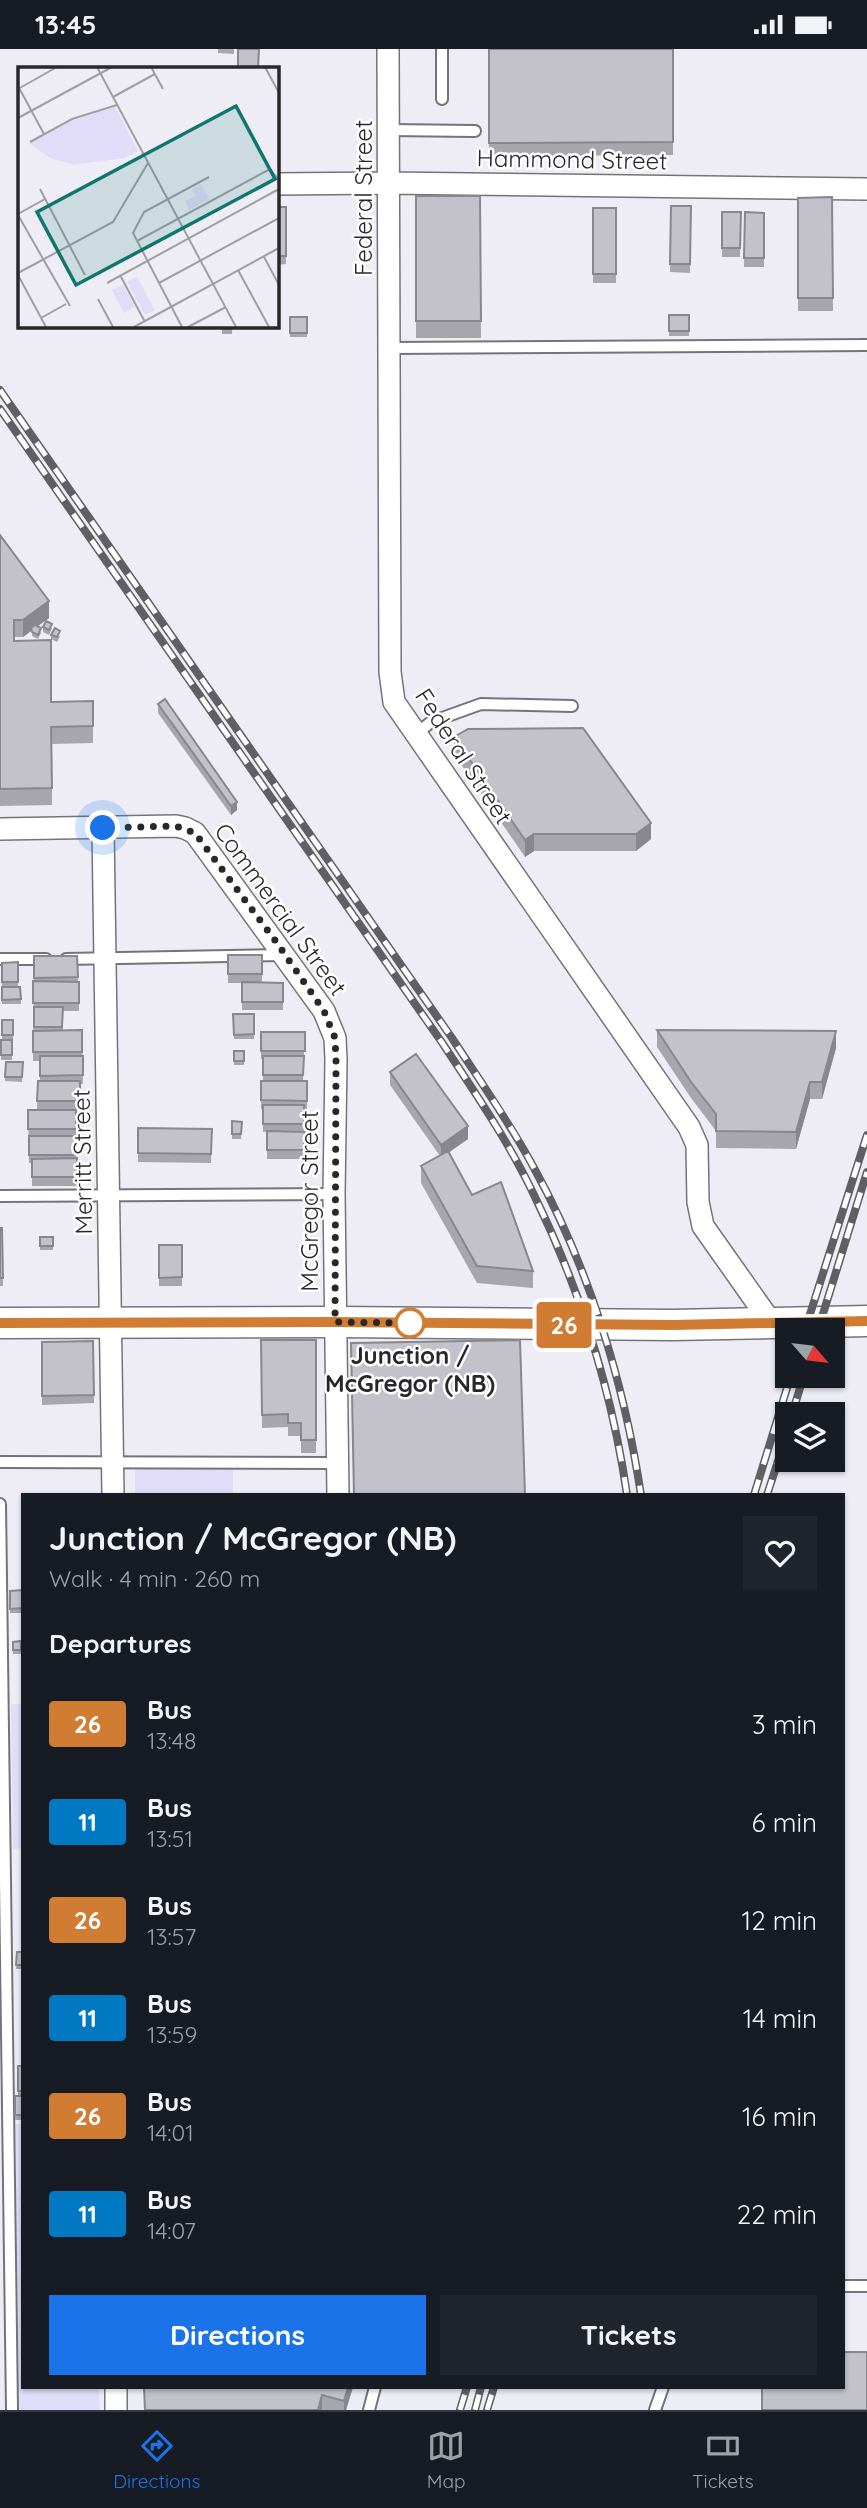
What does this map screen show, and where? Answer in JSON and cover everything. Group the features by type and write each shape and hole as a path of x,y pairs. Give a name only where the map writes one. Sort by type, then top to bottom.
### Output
{"street":[{"name":"Federal Street","path":"388,49 390,672 394,702 690,1127 698,1145 699,1217 771,1321"},
{"name":"Hammond Street","path":"278,184 867,189"},
{"name":"Commercial Street","path":"103,828 176,826 185,828 201,839 324,1011 335,1038 336,1075"},
{"path":"0,829 103,828"},
{"name":"Merritt Street","path":"103,828 113,1493"},
{"name":"McGregor Street","path":"336,1075 334,1194 338,1493"},
{"path":"0,1323 335,1322 595,1325 867,1321"},
{"path":"116,2389 116,2410"}],"lane":[{"path":"442,49 443,99"},
{"path":"388,130 475,131"},
{"path":"390,348 867,345"},
{"path":"415,735 431,722 481,704 572,706"},
{"path":"0,959 285,955"},
{"path":"0,1196 334,1194"},
{"path":"0,1462 338,1463"},
{"path":"0,1504 12,2410"},
{"path":"845,2286 867,2286"},
{"path":"369,2410 374,2389"},
{"path":"655,2410 662,2389"}],"shaded area":[{"path":"233,1466 233,1493 135,1493 135,1467"},
{"path":"11,1704 21,1704 21,1848 13,1849"},
{"path":"15,2124 21,2124 21,2389 99,2389 100,2410 19,2410"}],"building":[{"path":"238,49 259,49 258,67 238,67"},
{"path":"489,49 673,49 673,142 489,143"},
{"path":"416,196 480,196 481,321 416,321"},
{"path":"832,197 833,298 798,298 798,198"},
{"path":"671,206 691,206 690,264 670,264"},
{"path":"278,207 286,207 286,256 278,256"},
{"path":"593,208 616,208 616,274 593,274"},
{"path":"722,212 741,212 740,248 722,248"},
{"path":"745,212 764,213 764,258 744,258"},
{"path":"669,315 689,315 689,331 669,331"},
{"path":"290,317 307,317 307,333 290,333"},
{"path":"0,535 49,601 23,620 14,620 14,641 51,640 51,702 93,701 93,726 51,727 52,788 0,789"},
{"path":"46,621 52,624 49,630 43,627"},
{"path":"35,625 41,628 38,635 32,632 31,628"},
{"path":"55,628 60,631 57,637 51,635"},
{"path":"165,699 237,802 231,806 158,704"},
{"path":"583,728 651,823 636,834 534,834 525,840 454,737 468,729"},
{"path":"228,955 262,955 262,974 228,974"},
{"path":"34,956 77,956 78,977 34,978"},
{"path":"18,962 18,982 2,982 2,963"},
{"path":"33,981 79,982 79,1003 33,1003"},
{"path":"242,982 283,983 283,1002 242,1002"},
{"path":"2,987 20,987 21,999 2,1000"},
{"path":"34,1007 63,1007 62,1027 34,1027"},
{"path":"233,1014 254,1014 254,1034 234,1035"},
{"path":"2,1020 13,1020 13,1035 2,1035"},
{"path":"82,1030 82,1052 33,1052 33,1031"},
{"path":"657,1030 836,1031 822,1082 810,1082 796,1132 716,1131 716,1114"},
{"path":"261,1032 305,1032 305,1051 261,1051"},
{"path":"1,1040 12,1040 12,1055 1,1055"},
{"path":"234,1051 244,1051 244,1061 234,1061"},
{"path":"416,1054 468,1126 441,1145 390,1072"},
{"path":"40,1056 83,1056 83,1075 40,1076"},
{"path":"263,1056 304,1056 303,1075 263,1075"},
{"path":"6,1062 23,1062 22,1077 5,1077"},
{"path":"38,1081 80,1081 80,1101 37,1101"},
{"path":"261,1081 307,1081 307,1101 261,1100"},
{"path":"263,1105 304,1105 304,1124 263,1124"},
{"path":"28,1110 76,1110 76,1129 28,1129"},
{"path":"232,1121 242,1122 241,1134 232,1134"},
{"path":"138,1128 212,1129 211,1154 138,1153"},
{"path":"267,1131 305,1132 304,1150 267,1150"},
{"path":"29,1136 76,1136 76,1155 29,1155"},
{"path":"448,1151 472,1195 501,1182 533,1271 477,1266 421,1166"},
{"path":"77,1158 77,1177 32,1177 32,1159"},
{"path":"2,1228 3,1278 0,1278"},
{"path":"40,1237 53,1237 53,1246 40,1246"},
{"path":"159,1245 182,1245 182,1277 159,1278"},
{"path":"261,1340 316,1340 316,1440 301,1440 301,1423 288,1423 288,1414 262,1415"},
{"path":"520,1340 525,1493 354,1493 351,1343"},
{"path":"93,1341 94,1395 42,1396 42,1342"},
{"path":"21,1590 21,1608 10,1609 10,1591"},
{"path":"21,1641 21,1650 13,1650 13,1642"},
{"path":"17,1952 21,1952 21,1965 16,1965"},
{"path":"18,2066 21,2066 21,2091 18,2091"},
{"path":"15,2096 21,2096 21,2115 15,2115"},
{"path":"845,2352 867,2352 867,2410 762,2410 762,2389 845,2389"},
{"path":"144,2389 347,2389 344,2401 322,2395 318,2410 145,2410"}],"railway":[{"path":"0,390 452,1038 525,1151 572,1245 602,1327 625,1410 641,1493"},
{"path":"0,409 443,1044 514,1156 551,1231 580,1304 613,1417 627,1493"},
{"path":"809,1318 867,1135"},
{"path":"822,1318 867,1172"},
{"path":"755,1493 787,1388"},
{"path":"796,1402 800,1388"},
{"path":"768,1493 775,1470"},
{"path":"460,2410 466,2389"},
{"path":"475,2410 480,2389"},
{"path":"487,2410 493,2389"}],"bus line":[{"name":"26","path":"0,1323 673,1325 867,1321"}],"place":[{"name":"Junction / McGregor (NB)","path":"410,1323"}],"route":[{"path":"103,828 176,826 195,833 324,1011 335,1038 336,1060 335,1322 410,1323"}]}
